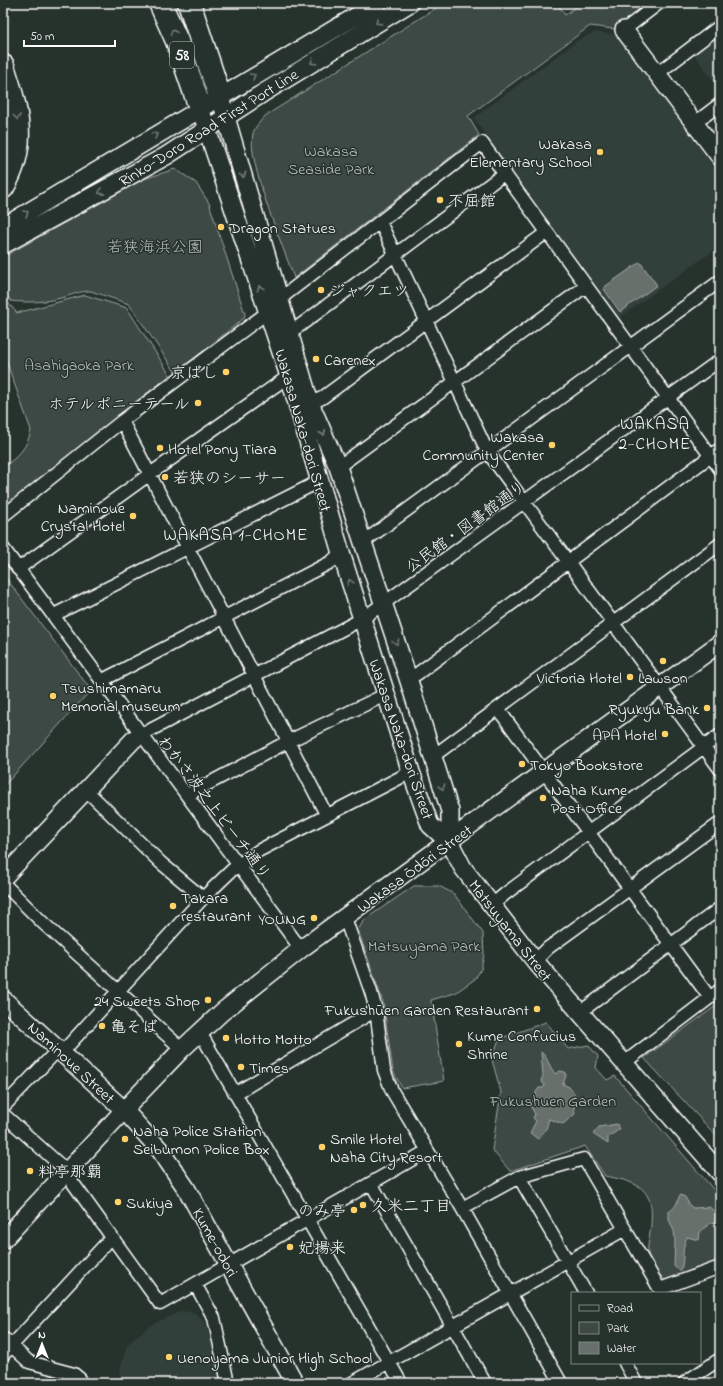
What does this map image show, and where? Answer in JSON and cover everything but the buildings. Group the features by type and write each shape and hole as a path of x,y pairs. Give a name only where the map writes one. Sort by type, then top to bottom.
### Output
{"highway":[{"name":"58","path":"160,3 177,41 204,120"},
{"name":"58","path":"189,3 220,97"},
{"path":"3,66 16,111 18,128 16,158 3,186"}],"street":[{"path":"350,19 366,3"},
{"name":"Rinko-Doro Road First Port Line","path":"3,245 122,181 204,120 220,97 378,3"},
{"name":"Rinko-Doro Road First Port Line","path":"226,118 410,3"},
{"path":"659,3 624,30 720,157"},
{"path":"658,73 720,26"},
{"name":"Wakasa Naka-dori Street","path":"220,97 281,298 320,481 341,553 411,772 430,825 450,843"},
{"path":"695,123 720,104"},
{"path":"204,120 226,118"},
{"name":"Rinko-Doro Road First Port Line","path":"3,227 49,200 204,120"},
{"name":"Wakasa Naka-dori Street","path":"204,120 289,376 338,467 408,678 450,811 450,843"},
{"path":"281,298 482,143 668,398 715,452 720,469"},
{"path":"289,331 298,327 505,173"},
{"path":"380,222 487,451 720,769"},
{"path":"305,406 322,398 547,232"},
{"path":"362,543 720,280"},
{"path":"338,467 586,286"},
{"path":"3,516 122,421 268,312"},
{"name":"公民館・図書館通り","path":"141,735 362,619 720,360"},
{"path":"18,569 289,376"},
{"path":"122,421 287,742 326,814"},
{"path":"408,678 417,674 715,452"},
{"path":"54,616 187,547 320,481"},
{"path":"432,757 614,624 720,544"},
{"name":"わかさ波之上ビーチ通り","path":"3,548 103,680 141,735 301,949"},
{"path":"103,680 331,562 341,553"},
{"name":"Wakasa Ōdōri Street","path":"3,1240 182,1049 246,992 301,949 450,843 544,772 720,644"},
{"path":"187,796 287,742 387,694"},
{"path":"498,709 671,944 715,994 624,1062"},
{"path":"3,878 134,739 141,735"},
{"path":"491,906 589,831 720,735"},
{"path":"3,1107 52,1056 67,1047 203,898 238,865 258,851 326,814 411,772"},
{"path":"86,790 161,863 203,898"},
{"path":"535,960 548,948 720,823"},
{"name":"Matsuyama Street","path":"450,843 463,868 491,906 535,960 579,1013 624,1062 720,1174"},
{"path":"3,884 182,1049"},
{"path":"579,1013 720,908"},
{"path":"345,918 376,1010 384,1070 392,1091 462,1208 561,1383"},
{"name":"Naminoue Street","path":"3,999 124,1110"},
{"path":"236,1093 376,1010"},
{"path":"198,1034 205,1041 236,1093 401,1383"},
{"name":"Kume-odori","path":"124,1110 150,1138 177,1174 295,1383"},
{"path":"3,1114 60,1165 160,1304 427,1151"},
{"path":"462,1208 519,1177 584,1159 661,1291 720,1266"},
{"path":"519,1177 585,1292"},
{"path":"371,1183 485,1383"},
{"path":"352,1383 625,1229"},
{"path":"3,1355 7,1342 112,1237"},
{"path":"195,1284 214,1318 228,1383"},
{"path":"7,1342 29,1362 74,1374 80,1379 80,1383"},
{"path":"684,1383 703,1365 720,1359"},
{"path":"626,1364 636,1383"}],"shaded area":[{"name":"Wakasa Elementary School","path":"595,32 618,35 720,176 720,246 619,318 474,118 577,41"},
{"path":"720,35 720,90 694,54"},
{"name":"Uenoyama Junior High School","path":"181,1311 195,1313 206,1324 221,1383 121,1383 120,1370 127,1345 149,1326"}],"green space":[{"name":"Wakasa Seaside Park","path":"444,3 557,3 565,15 581,3 649,3 614,29 590,26 468,116 479,135 294,278 260,184 252,147 255,129 265,116"},
{"name":"若狭海浜公園","path":"175,169 196,183 209,203 245,314 244,318 176,373 129,304 91,291 80,292 61,298 43,301 11,301 3,290 3,257 144,179"},
{"name":"Asahigaoka Park","path":"85,295 127,308 170,375 3,509 3,467 13,460 25,447 31,430 3,352 3,297 17,313"},
{"path":"3,574 91,690 3,787"},
{"name":"Matsuyama Park","path":"414,886 439,886 454,894 483,933 484,955 481,969 475,979 455,993 431,1000 444,1081 402,1088 393,1071 383,1002 358,930 364,920"},
{"path":"720,1003 720,1140 644,1058"},
{"name":"Fukushuen Garden","path":"546,1022 568,1049 588,1045 598,1056 596,1068 607,1080 615,1076 720,1197 720,1262 681,1279 665,1280 652,1265 648,1254 651,1219 649,1198 638,1186 629,1182 605,1176 585,1146 510,1171 492,1150 501,1092 492,1060 499,1039"}],"water":[{"path":"640,262 657,285 620,312 603,288"},
{"path":"541,1052 556,1074 560,1071 565,1072 566,1076 563,1084 571,1088 577,1098 574,1108 575,1114 563,1124 549,1119 546,1129 538,1139 530,1133 536,1121 533,1118 535,1114 529,1104 536,1097 536,1092 539,1088 543,1088 545,1086 541,1080 543,1076"},
{"path":"617,1124 620,1129 608,1137 608,1144 593,1134 599,1127"},
{"path":"680,1195 685,1197 690,1206 693,1208 709,1207 717,1213 716,1222 709,1224 700,1232 699,1240 687,1237 680,1272 674,1266 675,1241 674,1231 669,1220 669,1211 675,1207"}],"place":[{"name":"Wakasa Elementary School","path":"600,152"},
{"name":"不屈館","path":"440,200"},
{"name":"Dragon Statues","path":"221,227"},
{"name":"ジャクエツ","path":"321,290"},
{"name":"Carenex","path":"316,359"},
{"name":"京ばし","path":"226,372"},
{"name":"ホテルポニーテール","path":"198,403"},
{"name":"Wakasa Community Center","path":"552,445"},
{"name":"Hotel Pony Tiara","path":"160,448"},
{"name":"若狭のシーサー","path":"165,477"},
{"name":"Naminoue Crystal Hotel","path":"133,516"},
{"name":"Lawson","path":"663,661"},
{"name":"Victoria Hotel","path":"630,677"},
{"name":"Tsushimamaru Memorial museum","path":"53,696"},
{"name":"Ryukyu Bank","path":"707,708"},
{"name":"APA Hotel","path":"665,734"},
{"name":"Tokyo Bookstore","path":"522,764"},
{"name":"Naha Kume Post Office","path":"543,798"},
{"name":"Takara restaurant","path":"173,906"},
{"name":"YOUNG","path":"314,918"},
{"name":"24 Sweets Shop","path":"208,1000"},
{"name":"Fukushūen Garden Restaurant","path":"537,1009"},
{"name":"亀そば","path":"102,1026"},
{"name":"Hotto Motto","path":"226,1038"},
{"name":"Kume Confucius Shrine","path":"459,1044"},
{"name":"Times","path":"241,1067"},
{"name":"Naha Police Station Seibumon Police Box","path":"125,1139"},
{"name":"Smile Hotel Naha City Resort","path":"322,1147"},
{"name":"料亭那覇","path":"30,1171"},
{"name":"Sukiya","path":"118,1202"},
{"name":"久米二丁目","path":"363,1205"},
{"name":"のみ亭","path":"354,1210"},
{"name":"妃揚来","path":"290,1247"},
{"name":"Uenoyama Junior High School","path":"169,1357"}],"district":[{"name":"WAKASA 2-CHOME","path":"655,433"},
{"name":"WAKASA 1-CHOME","path":"236,534"}]}
